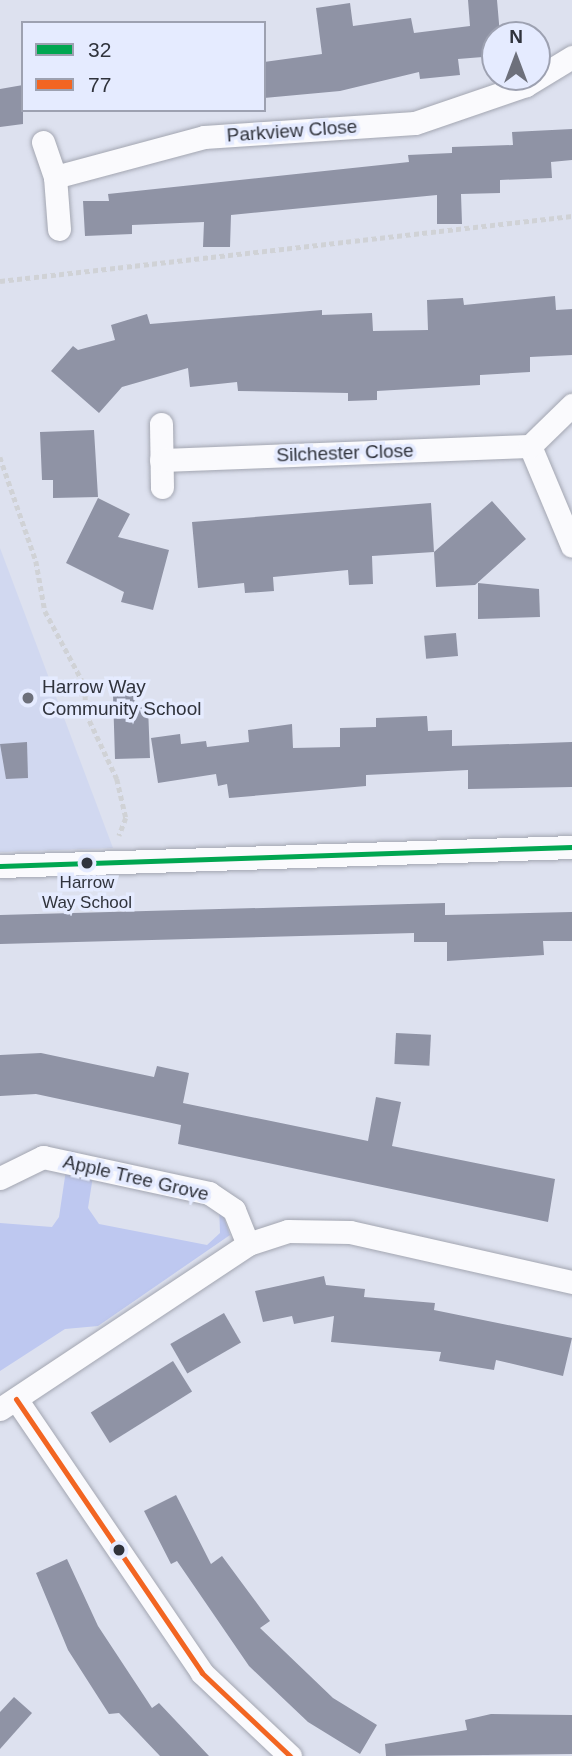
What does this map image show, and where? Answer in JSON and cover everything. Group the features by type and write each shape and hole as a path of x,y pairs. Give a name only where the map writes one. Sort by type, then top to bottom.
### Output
{"street":[{"name":"Parkview Close","path":"55,177 204,138 415,123 526,85 572,57"},
{"path":"43,142 55,177 59,229"},
{"path":"572,404 530,446 572,546"},
{"path":"161,424 162,487"},
{"name":"Silchester Close","path":"161,460 530,446"},
{"path":"0,866 572,847"},
{"name":"Apple Tree Grove","path":"0,1178 43,1157 209,1193 234,1210 248,1244"},
{"path":"290,1756 202,1673 8,1404 248,1244 288,1231 350,1232 572,1282"}],"path":[{"path":"0,281 572,216"},
{"path":"0,457 36,561 45,611 85,686 86,713 117,779 126,818 114,843 118,863"}],"shaded area":[{"name":"Harrow Way Community School","path":"0,548 113,848 0,852"},
{"path":"66,1170 93,1176 88,1208 99,1224 207,1245 220,1233 219,1203 230,1235 98,1326 65,1329 0,1371 0,1223 52,1227 59,1217"}],"building":[{"path":"468,0 497,0 499,21 481,21 481,57 458,59 460,75 420,79 419,72 340,91 266,98 266,62 322,54 316,8 350,3 353,26 411,18 414,33 470,26"},
{"path":"21,85 23,124 0,127 0,89"},
{"path":"572,129 572,160 551,162 552,178 500,180 500,193 461,194 462,224 437,224 437,195 231,215 230,247 203,247 204,222 132,225 132,234 85,236 83,201 109,201 108,194 409,162 408,155 452,153 452,147 513,145 512,132"},
{"path":"555,296 556,310 572,309 572,355 530,357 530,372 480,375 480,385 377,391 377,400 348,401 348,393 238,391 237,382 190,387 188,368 122,387 99,413 51,371 73,346 78,350 115,340 111,325 147,314 150,324 322,310 322,315 372,313 373,331 428,330 427,300 463,298 464,305"},
{"path":"94,430 98,497 53,498 53,480 42,480 40,432"},
{"path":"98,498 130,514 118,537 169,550 153,610 121,602 124,592 66,563"},
{"path":"492,501 526,539 475,585 436,587 434,552"},
{"path":"431,503 434,552 372,556 373,584 349,585 348,570 273,577 274,591 245,593 244,583 198,588 192,522"},
{"path":"478,583 539,589 540,617 478,619"},
{"path":"456,633 458,656 426,659 424,636"},
{"path":"134,694 135,707 148,707 150,758 115,759 113,695"},
{"path":"427,716 428,731 452,730 452,746 572,742 572,787 468,789 468,770 366,775 366,786 229,798 227,784 218,786 216,774 158,783 151,738 180,734 181,744 206,741 207,747 249,742 248,730 292,724 293,748 340,747 340,728 376,727 376,718"},
{"path":"27,742 28,778 6,779 0,744"},
{"path":"445,903 445,915 572,912 572,941 543,941 544,955 447,961 447,942 414,942 414,933 0,944 0,915"},
{"path":"396,1033 431,1035 429,1066 394,1064"},
{"path":"41,1053 154,1077 157,1066 189,1073 183,1103 368,1141 376,1097 401,1102 392,1146 555,1179 548,1222 178,1144 181,1125 36,1094 0,1096 0,1055"},
{"path":"324,1276 326,1285 365,1289 364,1297 435,1303 434,1310 572,1338 563,1376 496,1360 494,1370 439,1361 441,1352 331,1342 334,1316 294,1324 292,1316 263,1322 255,1291"},
{"path":"224,1313 241,1342 187,1373 170,1344"},
{"path":"173,1361 192,1392 110,1443 91,1412"},
{"path":"176,1495 211,1564 222,1556 270,1621 260,1628 333,1698 377,1725 360,1754 308,1722 249,1666 177,1561 171,1564 144,1511"},
{"path":"67,1559 98,1626 152,1708 159,1703 209,1756 160,1756 119,1713 109,1714 68,1650 36,1573"},
{"path":"14,1697 32,1713 0,1749 0,1712"},
{"path":"491,1714 572,1715 572,1754 386,1756 385,1744 467,1730 465,1720"}],"transit line":[{"name":"32","path":"0,866 572,847"},
{"name":"77","path":"16,1399 202,1673 290,1756"}],"place":[{"name":"Harrow Way Community School","path":"28,698"},
{"name":"Harrow Way School","path":"87,863"}]}
